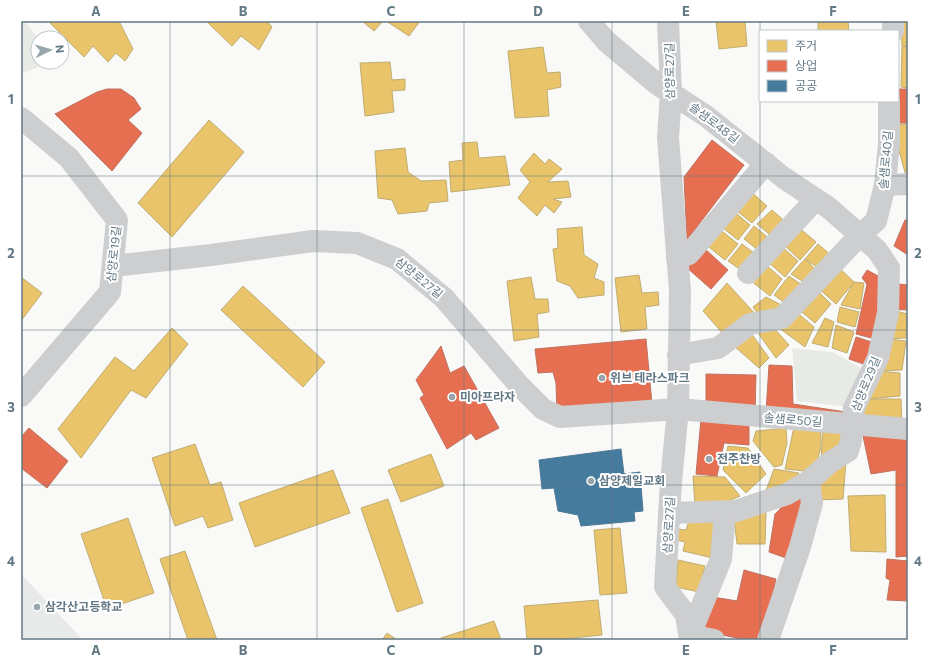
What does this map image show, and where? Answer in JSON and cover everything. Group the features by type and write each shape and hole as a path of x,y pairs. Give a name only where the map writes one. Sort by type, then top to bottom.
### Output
{"street":[{"name":"솔샘로48길","path":"589,21 606,41 657,84 706,116 766,163 829,208 898,268"},
{"name":"삼양로27길","path":"668,21 671,93 668,138 680,291 678,409 669,513 665,587 686,615 690,637"},
{"name":"솔샘로40길","path":"860,235 876,221 885,185 889,144 889,102"},
{"name":"삼양로19길","path":"21,118 69,158 117,220 110,292 21,396"},
{"path":"677,258 688,254 766,163"},
{"path":"885,185 908,184"},
{"path":"748,272 816,199"},
{"path":"678,355 718,348 750,324 782,318 860,235"},
{"name":"삼양로27길","path":"113,266 211,256 313,241 357,243 397,259 444,298 518,384 543,409 560,416 678,409"},
{"name":"삼양로29길","path":"669,513 736,511 787,494 809,481 828,463 848,451 854,408 878,358 898,268"},
{"name":"솔샘로50길","path":"678,409 908,429"},
{"path":"768,640 800,547 812,503 809,481"},
{"path":"714,640 690,637 721,559 725,512"}],"shaded area":[{"path":"25,22 32,30 30,30 31,70 21,74 21,24"},
{"path":"792,348 832,352 865,370 848,407 797,401"},
{"name":"삼각산고등학교","path":"21,574 83,640 21,640"}],"building: 주거":[{"path":"51,21 119,21 133,49 125,61 116,53 108,62 93,46 84,57 70,43 70,30 57,30 50,23"},
{"path":"206,21 267,21 272,27 259,50 241,36 232,46"},
{"path":"362,21 383,21 374,31"},
{"path":"386,21 420,21 409,36"},
{"path":"716,21 745,21 747,46 719,49"},
{"path":"818,21 848,21 849,30 818,30"},
{"path":"901,21 908,21 908,46 902,46"},
{"path":"902,46 908,47 908,88 901,87"},
{"path":"543,47 547,73 560,72 561,87 547,90 549,116 515,118 508,51"},
{"path":"390,62 392,80 405,79 405,90 392,91 394,112 365,116 360,63"},
{"path":"209,120 244,152 172,237 138,203"},
{"path":"908,124 908,176 906,176 898,147 897,125"},
{"path":"477,142 479,158 505,156 510,185 451,192 449,162 463,160 462,143"},
{"path":"405,148 408,172 421,181 446,180 448,201 429,203 427,211 398,214 392,200 378,198 375,151"},
{"path":"534,153 545,164 549,159 562,169 548,182 568,181 571,197 553,199 562,202 554,213 545,205 537,216 518,198 530,182 520,170"},
{"path":"748,189 767,206 752,223 732,207"},
{"path":"731,209 750,225 738,240 718,224"},
{"path":"772,210 788,224 775,239 757,224"},
{"path":"754,226 771,240 762,253 744,239"},
{"path":"582,227 584,255 598,264 594,278 604,282 604,295 578,298 570,286 557,281 553,249 558,248 557,229"},
{"path":"717,227 738,244 725,260 704,243"},
{"path":"798,227 816,242 800,260 783,244"},
{"path":"742,244 758,256 744,272 728,261"},
{"path":"818,244 833,257 821,270 805,259"},
{"path":"781,246 798,261 785,277 767,261"},
{"path":"805,259 819,273 807,284 791,274"},
{"path":"764,263 782,279 770,296 750,280"},
{"path":"837,266 854,282 836,304 817,287"},
{"path":"639,275 642,293 658,292 659,305 645,307 647,329 621,332 615,278"},
{"path":"789,276 805,287 789,306 774,295"},
{"path":"21,277 42,293 21,321"},
{"path":"531,277 535,299 548,299 549,312 537,314 539,337 514,341 507,281"},
{"path":"854,282 864,283 860,309 841,305"},
{"path":"727,283 757,316 725,336 703,311"},
{"path":"243,286 325,362 303,387 221,310"},
{"path":"815,288 831,304 815,323 797,308"},
{"path":"766,297 783,306 761,318 753,307"},
{"path":"840,307 859,312 855,327 837,322"},
{"path":"890,309 907,314 906,338 887,339"},
{"path":"794,310 814,327 805,347 779,328"},
{"path":"825,318 834,322 828,347 812,343"},
{"path":"836,325 854,332 847,353 832,348"},
{"path":"753,326 772,326 789,345 776,358"},
{"path":"172,328 188,344 146,398 131,390 81,458 58,429 115,357 134,371"},
{"path":"751,333 769,358 759,368 734,346"},
{"path":"887,339 906,341 902,370 881,371"},
{"path":"876,371 900,373 900,396 867,399"},
{"path":"867,399 901,399 902,425 862,421"},
{"path":"794,427 821,432 821,447 814,472 785,469"},
{"path":"786,428 787,443 782,465 774,467 753,441 756,431"},
{"path":"837,430 845,435 828,459 821,459 823,432"},
{"path":"195,444 210,485 221,482 233,520 208,528 203,516 175,526 152,458"},
{"path":"728,446 748,448 766,474 746,493 723,470"},
{"path":"431,454 444,486 401,502 388,470"},
{"path":"846,461 843,499 818,500 819,475"},
{"path":"774,469 799,473 786,491 763,499"},
{"path":"333,470 350,513 255,547 239,503"},
{"path":"693,476 725,477 740,496 717,506 695,506"},
{"path":"885,495 886,552 851,551 848,496"},
{"path":"388,499 423,603 397,612 361,508"},
{"path":"766,512 765,544 737,544 734,519"},
{"path":"128,518 154,593 107,609 81,534"},
{"path":"690,518 714,523 713,558 683,551 685,542 676,540 678,529 686,530"},
{"path":"620,528 627,593 600,595 594,530"},
{"path":"185,551 217,640 188,640 160,559"},
{"path":"678,560 705,566 699,592 676,587"},
{"path":"598,600 602,635 552,640 527,640 524,606"},
{"path":"494,621 501,640 442,640 441,638"},
{"path":"387,633 397,640 382,640"}],"building: 상업":[{"path":"107,89 121,89 134,98 141,109 128,120 142,133 112,171 55,114 97,92"},
{"path":"899,89 908,89 908,123 897,123"},
{"path":"712,140 744,165 687,240 684,177"},
{"path":"905,220 908,220 908,255 894,246"},
{"path":"704,248 728,270 711,289 686,267"},
{"path":"867,270 882,278 875,339 856,334 867,284 862,278"},
{"path":"891,283 907,285 907,310 890,309"},
{"path":"856,337 875,343 869,366 849,359"},
{"name":"위브 테라스파크","path":"646,339 652,404 557,415 556,383 553,372 538,373 535,349"},
{"name":"미아프라자","path":"441,346 450,373 464,366 499,428 476,440 471,433 447,449 420,398 424,395 416,380"},
{"path":"769,365 792,366 793,404 846,412 846,422 766,412"},
{"path":"706,374 756,375 755,412 706,408"},
{"name":"전주찬방","path":"701,419 749,423 749,445 724,443 717,476 696,474"},
{"path":"29,428 68,461 47,488 21,468 21,437"},
{"path":"908,435 908,556 896,557 896,470 871,474 863,436"},
{"path":"793,496 805,499 789,559 769,552 775,514"},
{"path":"887,559 908,561 908,601 887,600 890,580 886,578"},
{"path":"744,570 776,579 762,640 747,640 702,631 713,597 737,601"}],"building: 공공":[{"name":"삼양제일교회","path":"621,449 624,474 640,472 643,511 634,512 635,521 581,526 578,515 558,511 554,488 542,489 539,460"}],"place":[{"name":"위브 테라스파크","path":"602,378"},
{"name":"미아프라자","path":"452,397"},
{"name":"전주찬방","path":"709,459"},
{"name":"삼양제일교회","path":"591,481"},
{"name":"삼각산고등학교","path":"37,607"}]}
